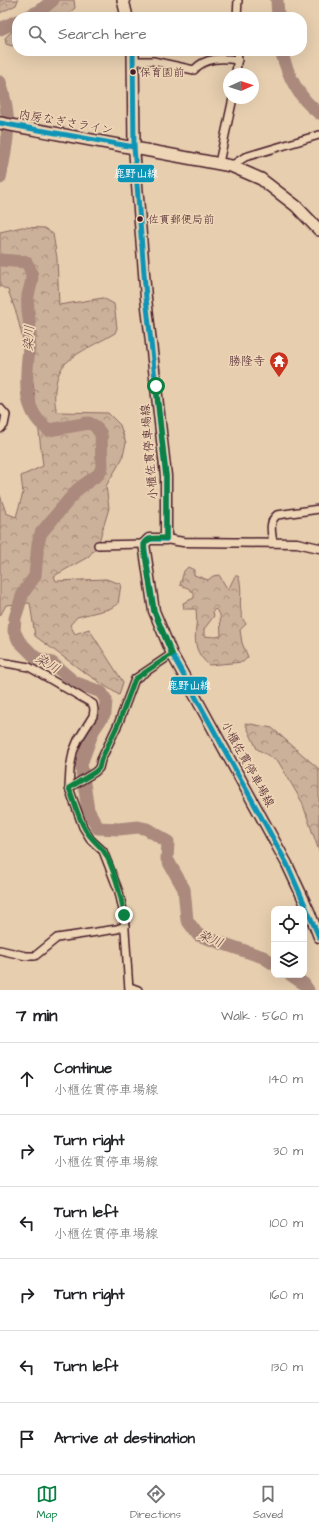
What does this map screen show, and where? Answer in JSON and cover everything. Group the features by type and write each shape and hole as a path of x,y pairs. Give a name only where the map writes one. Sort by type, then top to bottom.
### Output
{"highway":[{"path":"123,0 126,12"},
{"path":"134,56 134,147"},
{"name":"内房なぎさライン","path":"0,123 219,162 231,166 261,179 296,206 319,230"}],"main road":[{"name":"小櫃佐貫停車場線","path":"134,147 146,298 166,476 166,538"},
{"path":"144,544 149,539 166,538"},
{"name":"小櫃佐貫停車場線","path":"144,544 154,611 172,654 287,864 319,936"}],"street":[{"path":"238,0 238,12"},
{"path":"134,56 194,70 199,64 209,60 225,58 238,60"},
{"path":"237,68 238,56"},
{"path":"219,162 232,104"},
{"path":"231,166 245,157 318,135"},
{"path":"0,408 6,415 4,426 0,429"},
{"path":"273,543 271,528 274,518 277,515 319,510"},
{"path":"166,538 183,542 296,543 319,548"},
{"path":"98,545 144,544"},
{"path":"71,787 95,772 119,722 135,679 172,654"},
{"path":"0,662 29,667 93,704 93,716 78,740 73,752 70,769 71,787 84,827 91,840 103,851 123,904 129,988 138,990"},
{"path":"0,950 26,956 35,956 57,938 117,929 124,926"}],"green space":[{"path":"0,0 18,0 16,5 0,13"},
{"path":"48,0 74,0 75,8 70,12 34,12"},
{"path":"12,31 12,46 6,44 5,38"},
{"path":"22,227 44,228 53,234 57,258 59,305 103,298 114,304 117,328 115,333 77,354 63,366 57,379 55,400 57,412 108,413 120,425 126,443 122,459 106,486 109,508 98,545 88,557 54,576 56,581 106,579 121,584 118,604 109,609 77,617 70,625 75,634 89,629 123,682 119,695 81,670 35,636 30,603 6,605 0,616 0,495 6,513 16,517 23,493 21,476 43,466 33,382 17,315 8,290 0,286 0,232"},
{"path":"188,567 194,570 194,575 208,580 213,576 219,575 228,590 235,576 238,576 241,588 241,613 246,624 240,630 242,643 248,657 243,662 209,665 202,658 198,651 195,638 197,617 196,609 184,609 183,603 194,598 194,593 188,588 180,585 184,571","holes":["215,609 220,614 221,636 204,636 204,629 214,616 213,611"]},
{"path":"245,723 272,728 319,769 319,851 302,802 278,761 257,749"}],"waterway":[{"name":"染川","path":"38,12 53,0"},
{"path":"277,0 278,12"},
{"name":"染川","path":"0,29 12,23"},
{"path":"283,56 287,69 300,93 319,113"},
{"name":"染川","path":"0,82 4,95 8,130 0,178"},
{"name":"染川","path":"0,260 26,262 32,275 28,296 30,331 27,374 28,399 32,411 39,421 49,430 89,423 95,426 101,434 102,467 99,474 78,489 41,533 38,543 35,576 23,593 15,618 14,631 19,641 36,658 52,663 74,682 101,692 106,700 105,713 93,731 81,764 88,810 98,828 119,829 138,827 147,829 168,842 167,859 184,889 187,920 198,935 263,957 271,962"},
{"name":"染川","path":"295,978 304,984 308,990"}],"transit line":[{"name":"鹿野山線","path":"133,56 134,147 146,298 166,476 166,539"},
{"name":"鹿野山線","path":"0,123 134,147"},
{"name":"鹿野山線","path":"166,539 149,539 144,544 154,611 172,654 287,864 319,937"}],"place":[{"name":"保育園前","path":"133,72"},
{"name":"佐貫郵便局前","path":"140,219"},
{"name":"勝隆寺","path":"279,378"}],"route":[{"path":"124,915 123,904 107,859 103,851 91,840 84,827 69,788 99,768 101,760 119,722 135,679 172,654 154,611 144,549 146,540 166,538 166,476 156,386"}]}
